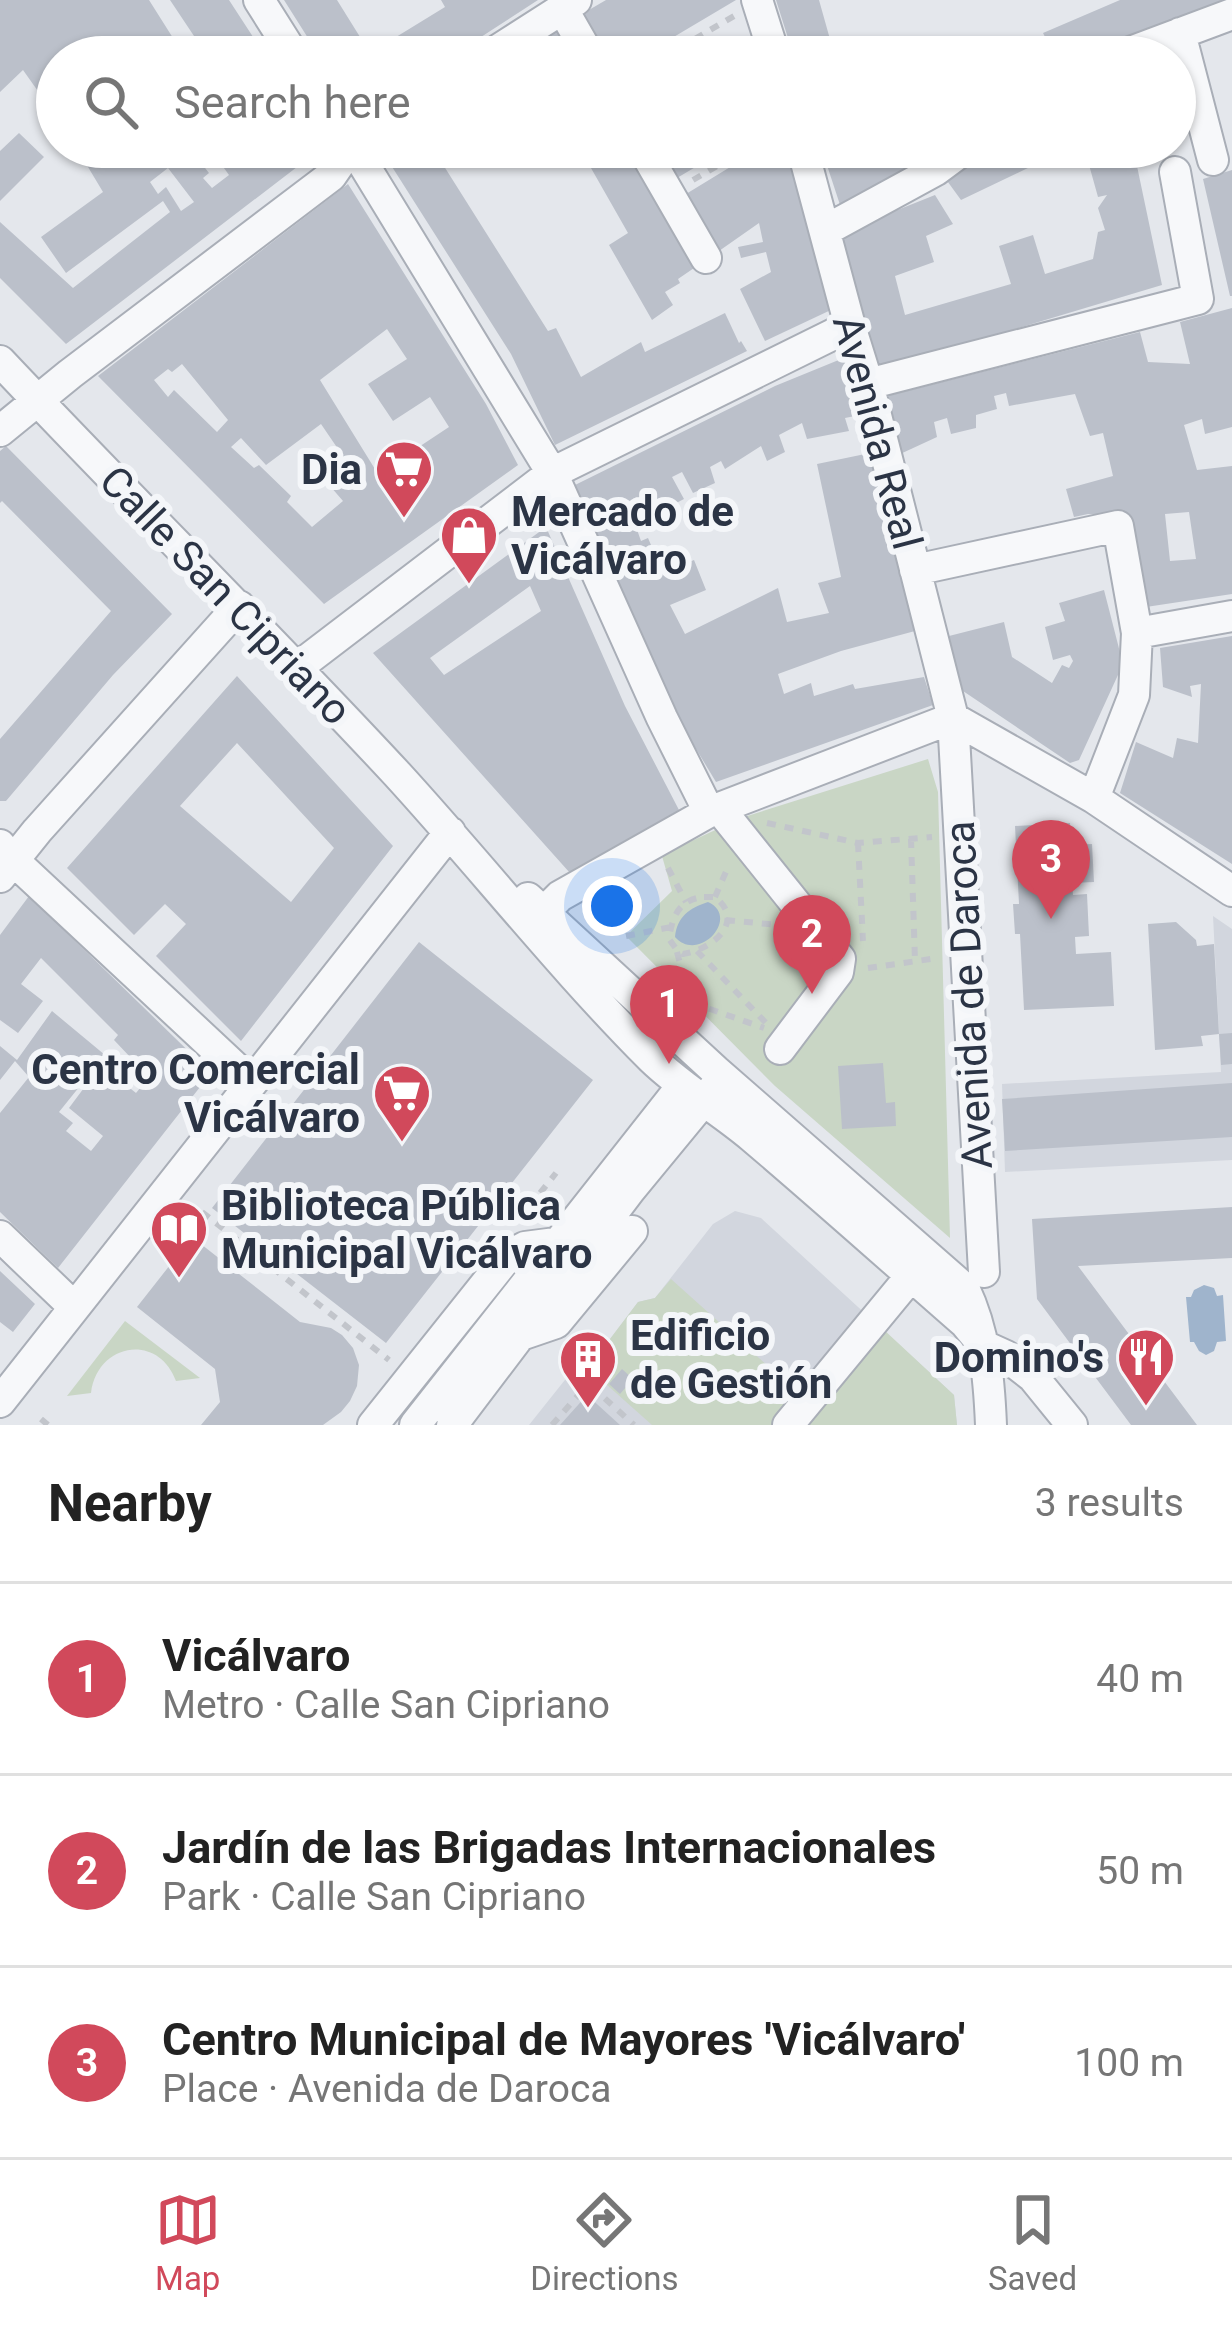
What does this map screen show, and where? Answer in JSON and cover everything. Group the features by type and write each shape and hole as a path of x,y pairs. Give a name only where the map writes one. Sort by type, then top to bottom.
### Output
{"street":[{"path":"259,0 282,36"},
{"path":"758,1 769,36"},
{"path":"520,36 569,4 582,36"},
{"path":"1174,36 1232,14"},
{"path":"1180,32 1181,36"},
{"path":"1196,80 1222,158"},
{"path":"0,431 337,168"},
{"path":"365,168 552,473 662,718 714,810 840,959 838,972 780,1049"},
{"path":"654,168 706,258"},
{"name":"Avenida Real","path":"808,168 952,718"},
{"path":"826,230 938,168"},
{"path":"868,384 1198,299 1175,168"},
{"path":"298,667 552,473 850,326"},
{"name":"Calle San Cipriano","path":"0,361 298,667 450,832 740,1127 965,1323 984,1346"},
{"path":"915,570 1118,526 1137,633 1134,695 1094,798"},
{"path":"239,606 4,861 251,1082"},
{"path":"1137,633 1232,616"},
{"path":"541,925 560,896 714,810 952,718 1094,798 1232,891"},
{"name":"Avenida de Daroca","path":"952,718 984,1271"},
{"path":"0,1402 450,832"},
{"path":"415,1425 556,1243 703,1086"},
{"path":"452,1425 703,1086"},
{"name":"Calle San Cipriano","path":"703,1086 873,1206 964,1288 984,1346"},
{"path":"518,1336 556,1323 632,1231"},
{"path":"0,1236 74,1307"},
{"path":"374,1425 508,1256 525,1247 556,1243"},
{"path":"788,1425 911,1276"},
{"path":"984,1346 991,1425"},
{"path":"984,1346 1021,1366 1072,1425"}],"path":[{"path":"704,36 758,1"},
{"path":"669,194 708,168"},
{"path":"765,823 858,843 959,836"},
{"path":"911,839 915,961"},
{"path":"858,843 863,947"},
{"path":"662,856 686,902"},
{"path":"715,897 733,857"},
{"path":"715,897 724,904 726,920 720,937 698,952 683,954 669,939 679,908 686,902 715,897"},
{"path":"726,920 788,926"},
{"path":"626,936 671,927"},
{"path":"677,950 689,1002 773,1031 698,952"},
{"path":"864,968 966,956"},
{"path":"529,1208 556,1173"},
{"path":"202,1212 392,1362"},
{"path":"565,1362 634,1425"},
{"path":"552,1425 588,1384"},
{"path":"40,1419 48,1425"}],"shaded area":[{"path":"1213,916 1232,929 1232,1160 1005,1172 1002,1084 1221,1072"},
{"path":"735,1211 761,1218 954,1395 957,1425 529,1425 580,1361 589,1367 638,1302 655,1298 713,1224"}],"green space":[{"path":"928,759 938,792 950,1238 775,1086 626,936 672,891 662,856 668,852 741,818"},
{"path":"671,1279 799,1394 771,1425 652,1425 588,1368 638,1302 655,1298"},
{"path":"125,1321 200,1378 176,1381 156,1355 129,1350 104,1363 91,1393 67,1396"},
{"path":"883,1329 954,1395 957,1425 803,1425"}],"water":[{"path":"708,902 720,918 713,935 695,945 675,937 685,914"},
{"path":"1204,1285 1214,1288 1217,1296 1223,1295 1226,1341 1217,1342 1206,1355 1190,1342 1186,1297"}],"building":[{"path":"0,0 149,0 172,36 36,36 36,88 23,70 0,92"},
{"path":"170,0 229,0 252,36 194,36"},
{"path":"284,0 337,0 359,36 307,36"},
{"path":"441,0 538,0 482,36 398,36 445,7"},
{"path":"606,0 736,0 675,36 594,36 582,14"},
{"path":"776,0 819,0 829,36 787,36"},
{"path":"1120,0 1232,0 1139,36 1043,33"},
{"path":"19,133 36,149 36,165 0,201 0,151"},
{"path":"89,168 168,168 205,168 209,173 203,178 212,188 229,175 224,168 296,168 66,344 0,278 0,222 73,288 170,212 163,201 66,273 41,237 103,192","holes":["168,168 194,202 181,211 166,187 158,194 150,182"]},
{"path":"393,168 445,168 548,331 556,328 581,377 641,342 645,352 725,313 747,351 555,445 511,354"},
{"path":"591,168 641,168 697,266 665,292 673,305 652,320 609,245 628,233"},
{"path":"671,168 694,168 677,178"},
{"path":"729,168 793,168 833,309 765,341 740,289 771,272 766,252 741,258 738,247 763,242 759,223 719,251 686,194"},
{"path":"828,168 918,168 843,214"},
{"path":"960,168 1028,168 961,200 945,178"},
{"path":"1090,168 1137,168 1162,285 875,371 840,233 935,195 953,224 926,236 934,262 895,276 905,315 1011,284 999,246 1033,235 1045,274 1093,259 1098,232 1105,230 1098,208 1107,195 1098,197"},
{"path":"1232,170 1232,296 1230,296 1203,179"},
{"path":"348,184 486,404 518,465 324,604 98,376","holes":["387,329 407,359 368,384 393,421 430,397 449,427 378,474 320,380","182,364 228,420 217,432 174,390 168,397 154,380","321,424 351,468 330,486 343,501 312,527 287,502 291,496 259,465 254,468 231,447 241,438 266,465"]},
{"path":"1232,308 1232,427 1205,434 1202,419 1184,425 1197,470 1232,466 1232,594 1146,607 1131,517 1074,517 1066,489 1113,476 1103,433 1090,436 1075,394 1009,406 1006,393 994,396 997,409 976,415 976,428 951,434 947,418 934,422 937,437 898,455 883,397 1140,332 1148,362 1190,364 1180,322","holes":["1189,512 1196,559 1170,561 1165,514"]},
{"path":"846,357 860,415 845,418 849,431 807,439 802,423 779,435 785,452 767,461 761,446 725,469 721,461 710,467 715,483 693,493 682,472 672,477 684,499 659,512 655,494 628,504 641,541 648,538 663,573 694,560 706,590 670,605 685,634 778,588 787,622 829,613 818,583 841,577 817,464 870,453 915,631 778,674 784,694 811,683 814,696 853,684 855,689 924,677 933,705 716,782 675,714 575,485 775,386"},
{"path":"6,446 172,614 113,675 6,801 0,801 0,739 111,611 0,503 0,451"},
{"path":"546,527 625,706 679,810 570,873 373,653","holes":["530,586 541,611 444,675 430,658"]},
{"path":"1104,590 1123,664 1079,760 1070,763 963,691 949,636 1004,622 1012,657 1052,683 1062,665 1069,668 1073,661 1070,655 1053,660 1045,627 1065,621 1059,603"},
{"path":"1232,636 1232,864 1120,793 1136,742 1173,758 1177,738 1198,743 1201,684 1190,686 1192,697 1163,687 1160,648"},
{"path":"237,676 393,846 241,1041 156,956 186,924 165,904 134,935 67,868","holes":["237,743 334,848 291,902 180,806"]},
{"path":"1070,823 1071,845 1092,844 1094,882 1072,883 1073,895 1087,894 1089,936 1075,937 1076,954 1111,952 1114,1006 1024,1010 1020,934 1015,934 1013,904 1019,904 1015,826"},
{"path":"29,896 211,1073 58,1268 0,1212 0,1113 29,1077 15,1061 0,1080 0,1046 17,1060 52,1011 105,1055 59,1112 73,1123 66,1131 91,1151 103,1136 69,1108 101,1065 136,1093 149,1077 114,1040 118,1035 41,958 21,984 43,1001 18,1033 0,1020 0,935"},
{"path":"1176,922 1197,946 1214,944 1219,1034 1201,1036 1203,1046 1155,1050 1148,924"},
{"name":"Centro Comercial Vicálvaro","path":"419,942 593,1080 386,1343 212,1208"},
{"path":"1232,1033 1232,1064 1221,1065 1219,1034"},
{"path":"883,1063 886,1103 895,1102 896,1126 842,1129 838,1066"},
{"path":"1232,1083 1232,1137 1005,1151 1002,1099"},
{"path":"1232,1207 1232,1258 1078,1266 1197,1425 1131,1425 1037,1299 1032,1219"},
{"path":"192,1237 300,1322 342,1335 359,1365 357,1386 341,1412 323,1425 201,1425 220,1402 215,1369 137,1307"},
{"path":"0,1271 35,1304 13,1332 0,1322"},
{"path":"622,1369 633,1379 620,1394 609,1384"},
{"name":"Edificio de Gestión","path":"587,1395 620,1425 560,1425"}],"place":[{"name":"Dia","path":"404,520"},
{"name":"Mercado de Vicálvaro","path":"469,586"},
{"name":"Centro Municipal de Mayores 'Vicálvaro'","path":"1051,919"},
{"name":"Jardín de las Brigadas Internacionales","path":"812,994"},
{"name":"Vicálvaro","path":"669,1064"},
{"name":"Centro Comercial Vicálvaro","path":"402,1144"},
{"name":"Biblioteca Pública Municipal Vicálvaro","path":"179,1280"},
{"name":"Domino's","path":"1146,1408"},
{"name":"Edificio de Gestión","path":"588,1410"}]}
